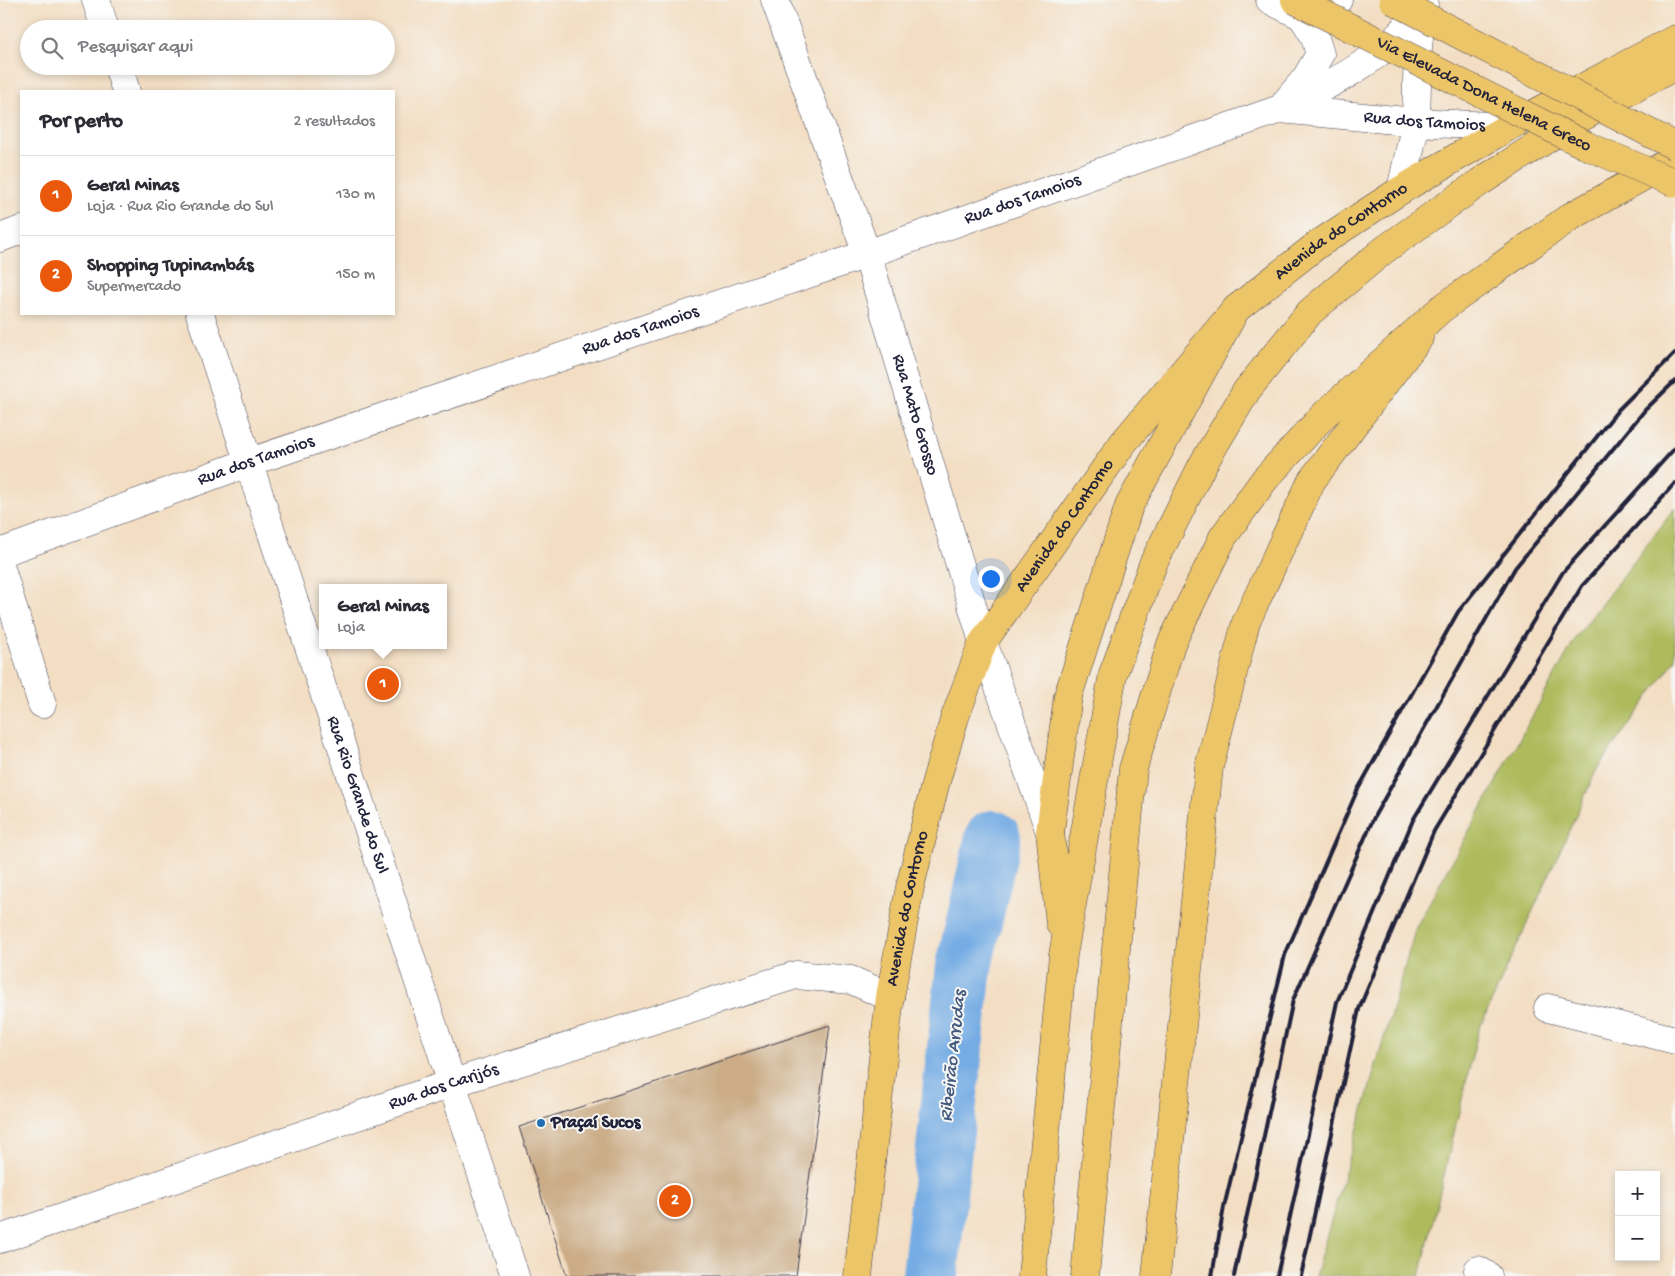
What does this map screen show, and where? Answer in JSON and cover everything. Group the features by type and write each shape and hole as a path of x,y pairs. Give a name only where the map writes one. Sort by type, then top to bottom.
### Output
{"main road":[{"path":"1393,0 1675,146"},
{"name":"Via Elevada Dona Helena Greco","path":"1298,8 1585,145 1675,183"},
{"name":"Avenida do Contorno","path":"858,1276 890,997 910,887 936,781 955,716 983,642 1123,444 1236,309 1317,245 1401,190 1508,127 1675,39"},
{"path":"1032,1276 1063,955 1113,674 1153,564 1203,464 1247,390 1310,312 1384,250 1480,182 1575,121 1675,66"},
{"path":"1085,1276 1133,769 1171,644 1222,538 1265,479 1325,414 1441,309 1570,217 1675,159"},
{"path":"1063,955 1050,832 1068,696 1129,506 1236,309"},
{"path":"1156,1276 1209,767 1246,622 1312,480 1441,309"}],"street":[{"path":"96,0 102,20"},
{"name":"Rua Mato Grosso","path":"775,0 867,254 983,642 1050,832"},
{"path":"1270,0 1298,8 1321,10 1338,0"},
{"path":"1401,190 1416,122 1418,46 1423,2"},
{"name":"Rua dos Tamoios","path":"0,553 250,462 867,254 1280,108 1345,76 1371,59 1399,34 1423,2"},
{"name":"Rua dos Tamoios","path":"1280,108 1306,78 1320,54 1314,34 1298,8"},
{"path":"121,75 126,90"},
{"name":"Rua dos Tamoios","path":"1280,108 1416,122 1508,127"},
{"path":"0,238 20,230"},
{"name":"Rua Rio Grande do Sul","path":"200,315 515,1276"},
{"path":"0,565 42,704"},
{"name":"Rua dos Carijós","path":"0,1240 453,1083 796,975 851,980 890,997"},
{"path":"1548,1008 1675,1040"}],"green space":[{"path":"1675,508 1675,660 1597,769 1478,1032 1420,1276 1315,1276 1416,927 1576,637"}],"building":[{"path":"830,1025 796,1276 567,1276 519,1127"}],"waterway":[{"name":"Ribeirão Arrudas","path":"930,1276 964,966 993,838"}],"railway":[{"path":"1212,1276 1224,1207 1285,955 1357,791 1458,612 1618,410 1675,353"},
{"path":"1234,1276 1293,1000 1375,815 1515,568 1645,410 1675,381"},
{"path":"1277,1276 1337,1002 1413,820 1563,572 1675,448"},
{"path":"1301,1276 1359,1009 1434,831 1582,586 1675,483"}],"place":[{"name":"Geral Minas","path":"383,684"},
{"name":"Praçaí Sucos","path":"541,1123"},
{"name":"Shopping Tupinambás","path":"675,1201"}]}
